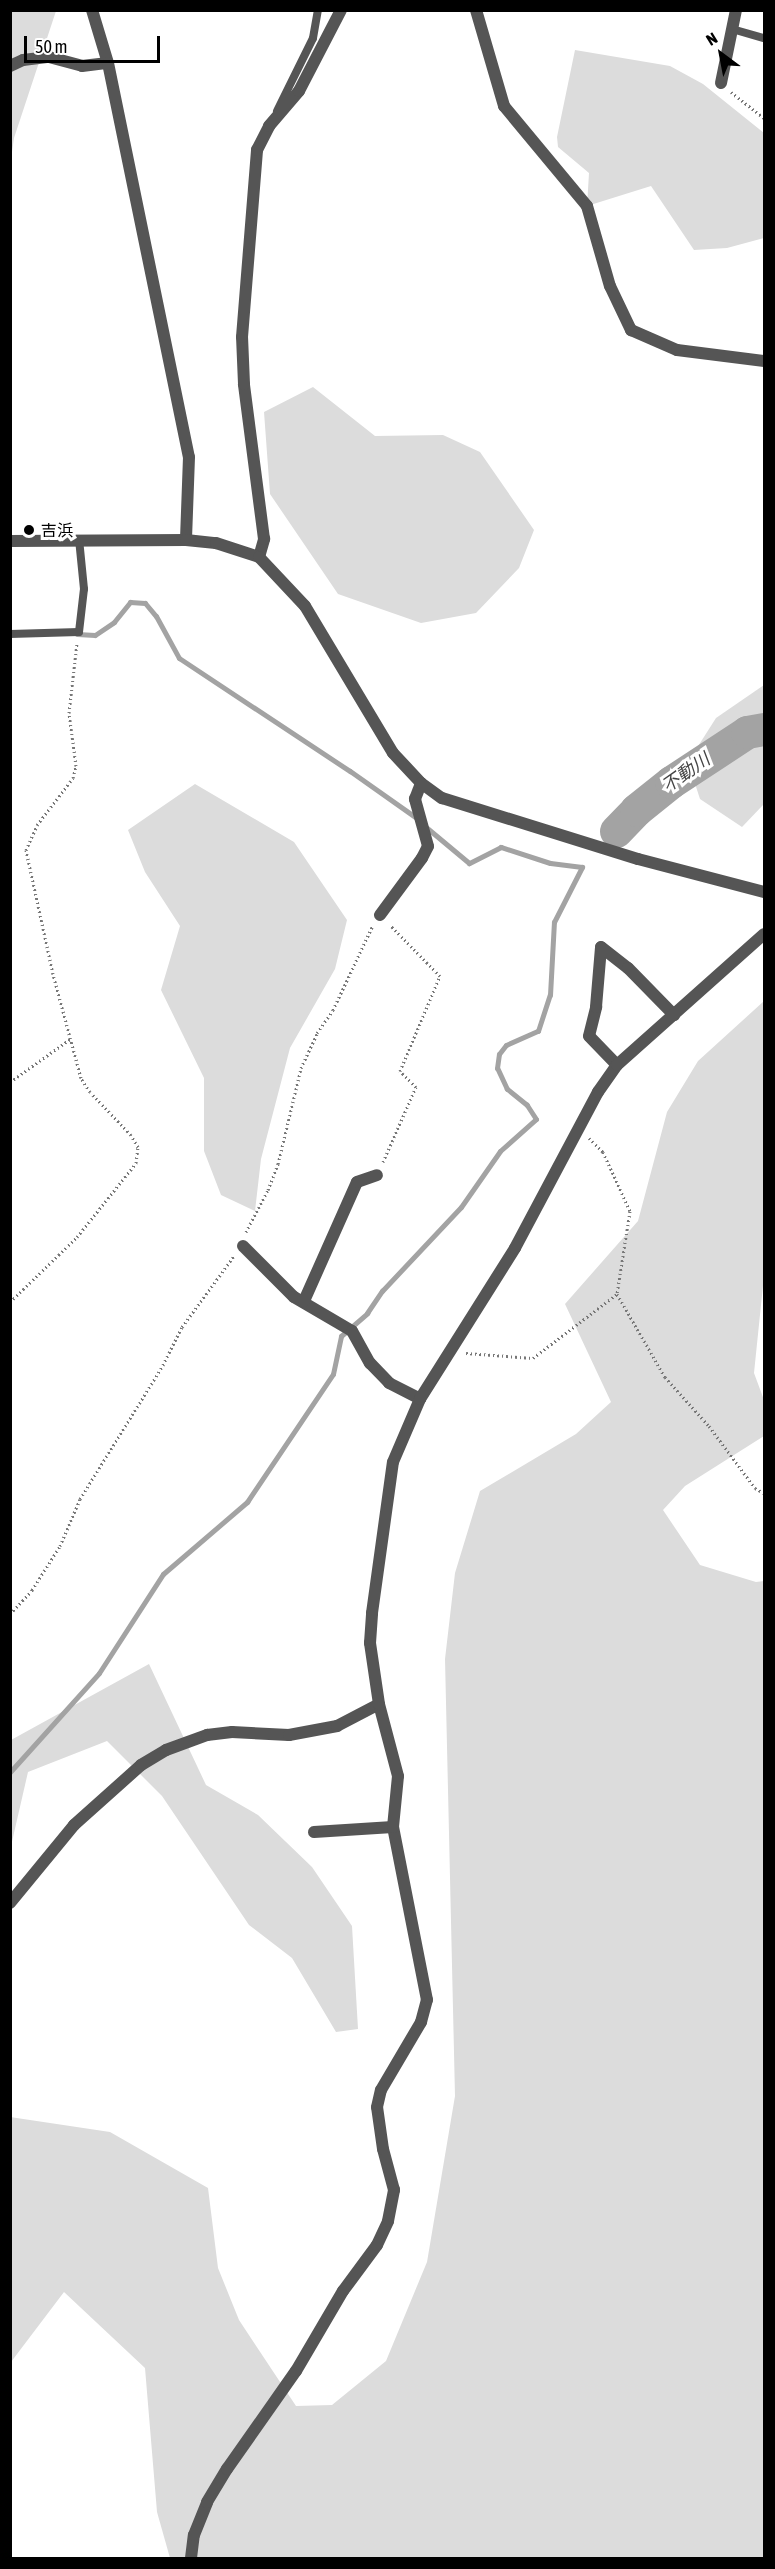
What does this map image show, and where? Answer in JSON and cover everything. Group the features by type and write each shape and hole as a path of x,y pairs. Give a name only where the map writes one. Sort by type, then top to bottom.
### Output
{"street":[{"path":"92,10 108,63 189,457 186,540"},
{"path":"259,557 264,539 244,384 242,337 257,150 269,126 298,91 341,10"},
{"path":"476,10 504,105 587,206 610,286 631,330 677,350 765,361"},
{"path":"721,83 736,10"},
{"path":"10,66 23,60 49,57 82,66 108,63"},
{"path":"10,541 186,540 216,543 259,557 305,606 393,753 421,783 442,798 462,807 638,859 765,892"},
{"path":"380,915 422,858 428,846 415,799 421,783"},
{"path":"191,2559 194,2535 207,2502 227,2469 296,2371 343,2291 377,2245 388,2221 394,2190 383,2149 377,2107 381,2090 421,2022 427,2001 393,1827 398,1776 379,1704 370,1643 393,1462 420,1399 515,1248 598,1092 617,1065 765,934"},
{"path":"617,1065 590,1036 596,1007 602,947 628,968 674,1015"},
{"path":"304,1301 357,1182 377,1175"},
{"path":"243,1246 294,1297 352,1331 378,1373 389,1383 420,1399"},
{"path":"10,1904 74,1825 141,1765 166,1750 207,1735 232,1732 289,1736 337,1726 379,1704"},
{"path":"314,1832 393,1827"}],"lane":[{"path":"269,126 313,38 318,10"},
{"path":"732,29 765,38"},
{"path":"10,634 79,632 84,589 79,539"}],"path":[{"path":"721,83 765,118"},
{"path":"10,1302 77,1237 135,1163 138,1147 131,1135 90,1092 81,1078 26,850 37,825 73,778 76,766 69,713 79,632"},
{"path":"10,1614 32,1590 60,1546 80,1499 163,1365 182,1327 227,1263 243,1246 246,1232 278,1164 301,1068 318,1033 333,1010 356,957 380,915 440,976 400,1071 416,1087 377,1175"},
{"path":"10,1082 70,1038"},
{"path":"579,1128 603,1152 630,1211 617,1294 665,1377 709,1426 755,1488 765,1493"},
{"path":"449,1351 533,1358 617,1294"}],"shaded area":[{"path":"11,11 56,11 14,138 11,159"},
{"path":"575,50 670,66 703,84 764,133 764,238 727,248 694,250 651,186 587,206 589,173 558,147 557,137"},
{"path":"313,387 375,436 443,435 480,452 534,530 519,568 476,613 421,623 338,594 270,494 264,412"},
{"path":"764,685 764,804 742,827 700,799 688,762 716,718"},
{"path":"195,784 294,842 347,920 335,969 290,1048 261,1159 255,1211 221,1195 204,1151 204,1078 161,990 180,926 145,872 128,830"},
{"path":"764,1001 764,1276 754,1373 764,1400 764,1436 685,1486 663,1510 700,1565 756,1582 764,1581 764,2558 170,2558 157,2512 145,2368 64,2292 11,2362 10,2117 110,2132 208,2188 218,2268 239,2320 296,2406 332,2405 386,2361 427,2262 455,2096 445,1659 455,1573 480,1491 576,1434 611,1402 565,1304 638,1221 667,1112 698,1061"},
{"path":"149,1664 206,1785 258,1815 312,1867 352,1926 358,2029 336,2032 292,1958 249,1925 162,1796 107,1741 28,1772 11,1846 11,1740"}],"waterway":[{"path":"77,634 95,635 114,622 130,602 145,603 156,616 179,658 350,771 418,819"},
{"name":"不動川","path":"616,831 636,810 671,782 747,732 764,729"},
{"path":"10,1772 99,1673 163,1574 247,1502 333,1374 341,1336 367,1313 382,1291 461,1207 500,1151 536,1119 527,1105 507,1089 497,1068 499,1054 506,1045 538,1031 550,995 554,922 582,867 550,863 501,847 469,863 427,828"}],"place":[{"name":"吉浜","path":"29,530"}]}
